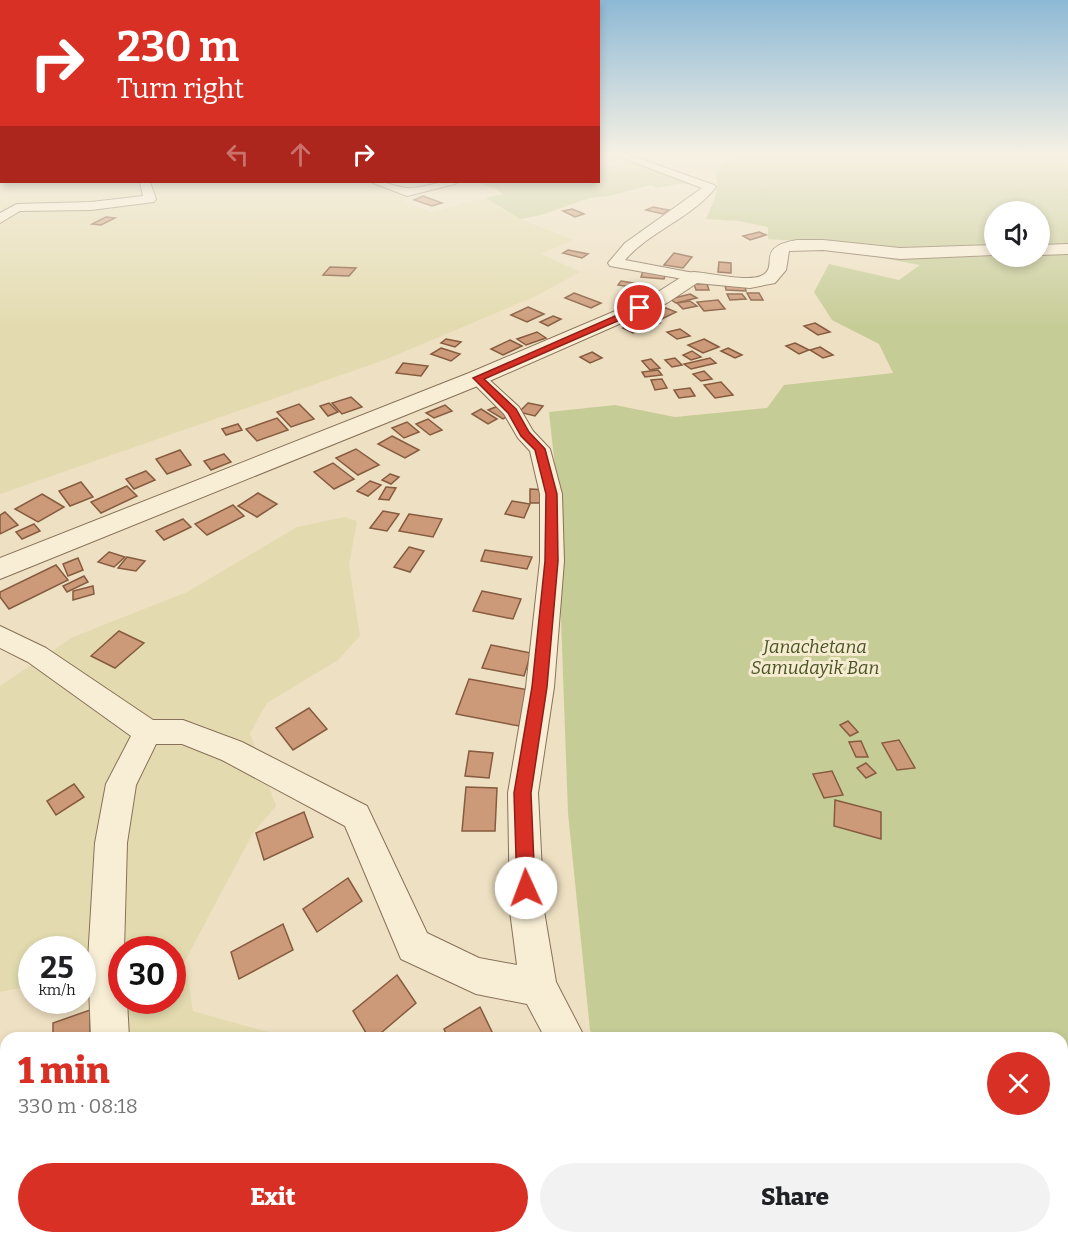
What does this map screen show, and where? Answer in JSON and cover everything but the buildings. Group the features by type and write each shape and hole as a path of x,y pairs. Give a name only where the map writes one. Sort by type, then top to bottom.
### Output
{"street":[{"path":"679,212 630,246 615,263 694,277 750,283 769,279 777,270 779,252 784,247 792,245 818,245 886,253 984,250"},
{"path":"1050,250 1068,249"},
{"path":"0,569 477,378 660,299 694,277"},
{"path":"477,378 512,411 525,434 540,449 551,494 552,561 540,687 523,793 526,911 538,987 563,1032"},
{"path":"0,636 37,655 148,732 183,732 232,752 356,816 414,946 476,976 538,987"},
{"path":"110,1032 106,960 111,843 121,784 148,732"}],"shaded area":[{"path":"5,212 509,212 520,219 573,240 541,254 580,272 536,296 387,359 0,494 0,216"},
{"path":"345,517 357,521 349,565 360,636 338,660 267,703 250,733 276,806 253,833 186,959 186,936 108,936 108,1014 186,1014 186,967 193,1011 268,1032 111,1032 96,1007 96,936 18,936 18,989 0,992 0,686 73,637 187,592 297,527"}],"green space":[{"path":"509,212 550,212 541,215 520,219"},
{"name":"Janachetana Samudayik Ban","path":"709,212 984,212 984,267 1050,267 1050,212 1068,212 1068,1032 591,1032 590,1030 568,813 561,619 560,512 549,412 615,405 675,417 767,408 784,385 893,373 879,344 832,320 814,292 829,264 899,280 920,265 866,255 829,243 768,239 768,227 739,221 706,219"}],"route":[{"path":"526,888 523,793 540,687 552,561 551,494 540,449 525,434 512,411 477,378 640,308"}]}
